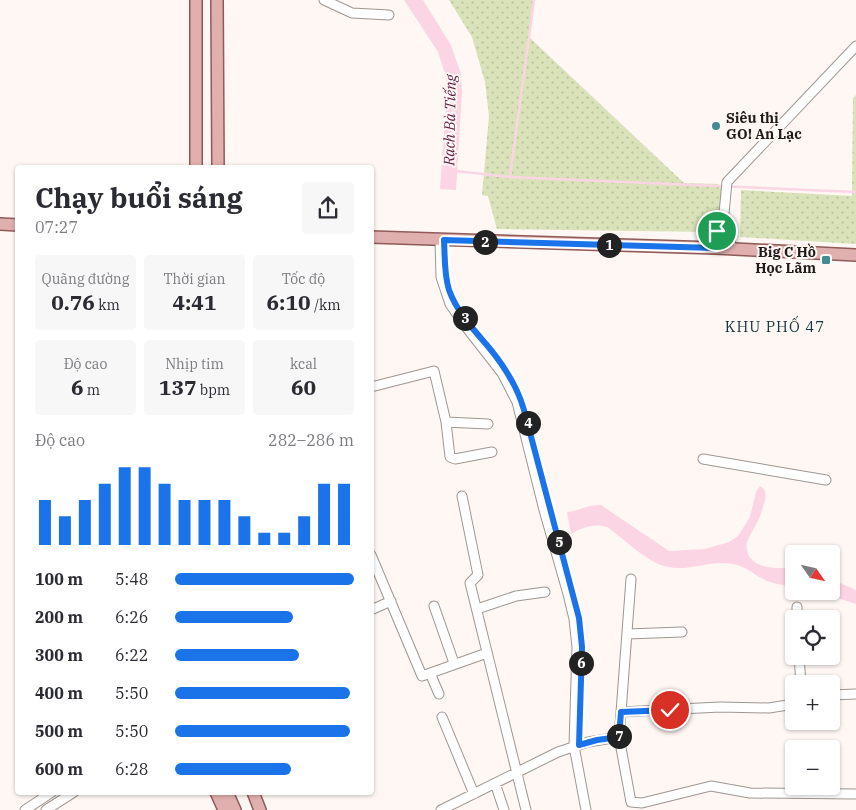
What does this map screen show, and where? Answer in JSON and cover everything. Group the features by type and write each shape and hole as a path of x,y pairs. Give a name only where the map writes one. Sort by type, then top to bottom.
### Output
{"main road":[{"path":"196,0 196,165"},
{"path":"217,0 218,165"},
{"path":"0,224 15,225"},
{"path":"374,237 715,248 856,255"},
{"path":"217,795 224,810"},
{"path":"228,795 235,810"},
{"path":"247,795 253,810"},
{"path":"254,795 260,810"}],"street":[{"path":"324,0 352,13 388,15"},
{"path":"715,248 717,231 723,224 727,182 856,46"},
{"path":"723,224 727,230 732,249"},
{"path":"442,240 446,276 452,295 467,320 506,370 518,391 579,618 582,647 576,745 586,810"},
{"path":"374,386 434,371 446,422 451,458 455,459 492,452"},
{"path":"446,422 488,424"},
{"path":"703,459 826,480"},
{"path":"462,496 478,574 470,583 478,609 526,810"},
{"path":"374,562 426,675 439,694"},
{"path":"632,579 619,737 632,802 638,807 711,786 750,793 856,794"},
{"path":"478,609 516,596 545,592"},
{"path":"374,609 391,601"},
{"path":"434,606 454,663"},
{"path":"797,606 797,610"},
{"path":"627,634 682,632"},
{"path":"426,675 454,663 487,653"},
{"path":"840,694 856,694"},
{"path":"621,712 720,707 769,708 785,705"},
{"path":"442,717 474,794"},
{"path":"441,810 576,745 619,737"},
{"path":"576,745 591,810"},
{"path":"496,783 504,810"},
{"path":"25,810 48,795"},
{"path":"46,810 69,795"}],"green space":[{"path":"449,0 534,0 529,37 684,183 718,184 723,192 721,224 713,232 497,229 488,196 482,195 489,116 485,82 472,37"},
{"path":"856,95 856,244 740,237 741,190 852,196 853,98"}],"water":[{"name":"Rạch Bà Tiếng","path":"404,0 423,0 451,45 461,74 462,92 456,190 440,189 447,92 446,77 438,52"},
{"path":"760,486 764,489 766,496 760,516 747,542 748,554 756,563 768,567 785,568 785,585 767,581 733,564 720,563 679,568 659,564 641,554 607,527 589,526 571,534 567,512 601,505 669,551 705,549 729,542 738,536 750,517 756,492"},
{"path":"840,583 856,590 856,604 840,599"}],"waterway":[{"path":"510,177 534,0"},
{"path":"456,171 510,177 856,192"}],"place":[{"name":"Siêu thị GO! An Lạc","path":"716,126"},
{"name":"Big C Hồ Học Lãm","path":"826,260"}],"district":[{"name":"KHU PHỐ 47","path":"775,327"}],"route":[{"path":"670,710 621,712 619,737 579,745 582,647 579,618 522,400 506,370 476,333 458,307 449,289 446,276 444,240 715,248 717,231"}]}
